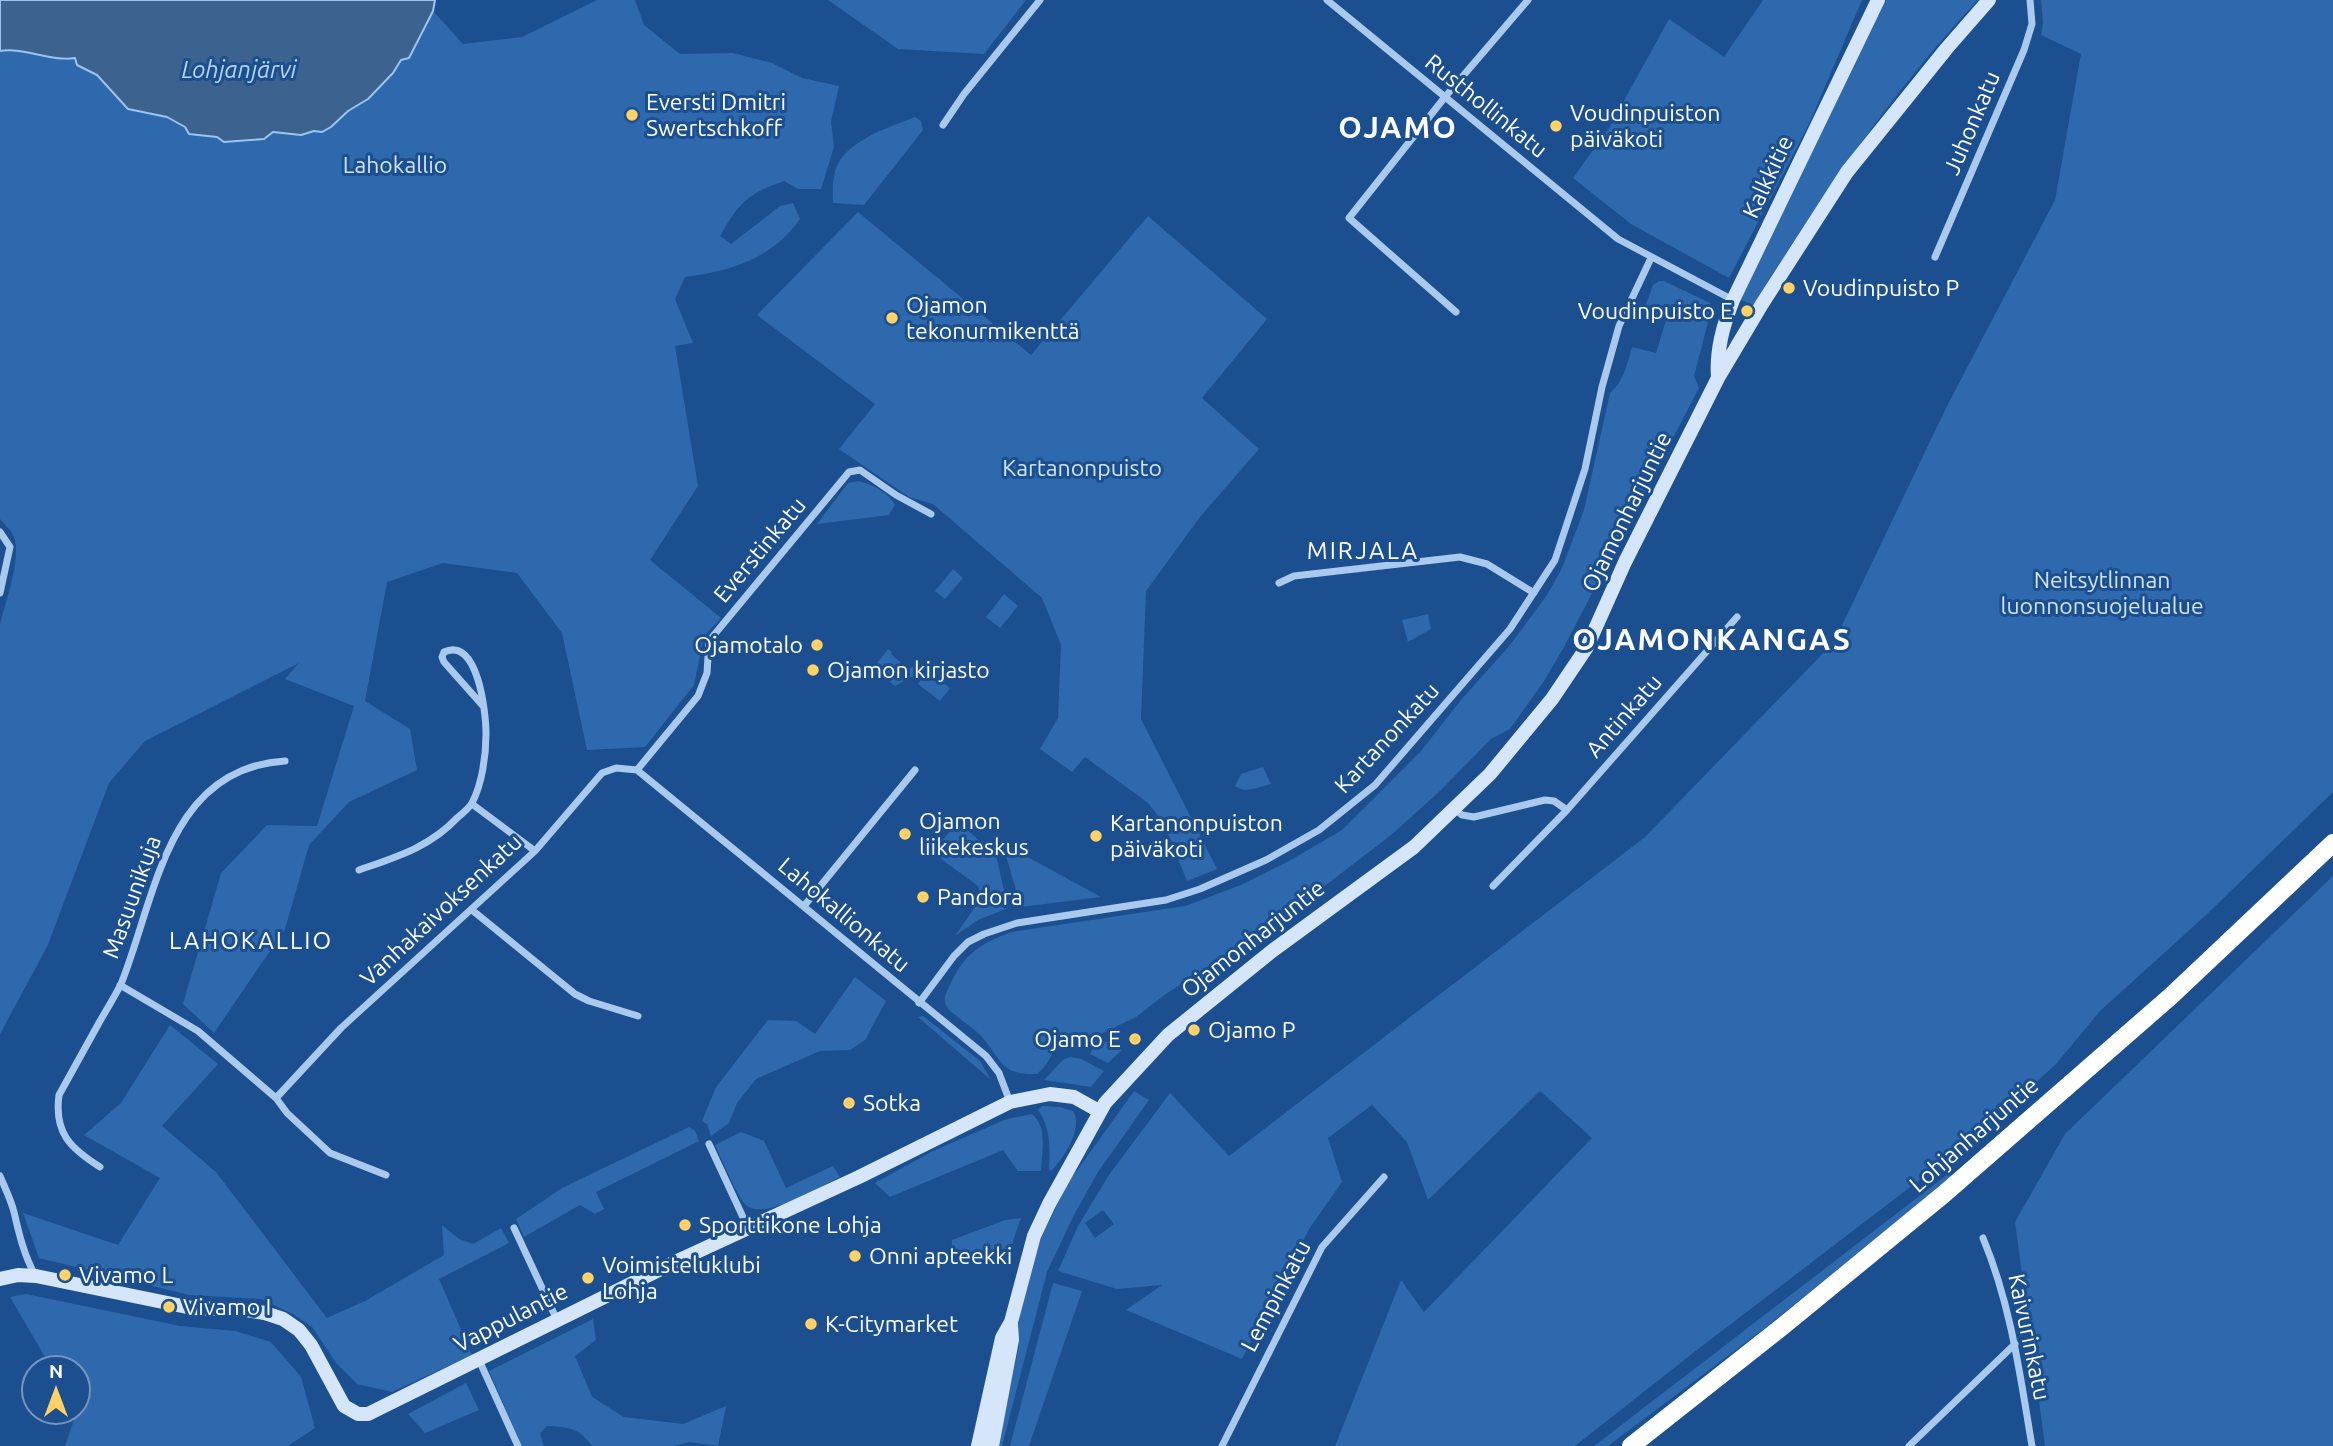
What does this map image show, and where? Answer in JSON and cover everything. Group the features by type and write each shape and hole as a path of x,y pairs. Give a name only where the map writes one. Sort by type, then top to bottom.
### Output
{"highway":[{"name":"Lohjanharjuntie","path":"1631,1446 1944,1194 2172,996 2333,842"},
{"path":"1645,1446 1723,1372"},
{"path":"1626,1446 1659,1423"}],"main road":[{"name":"Kalkkitie","path":"1718,378 1716,358 1722,330 1733,300 1878,0"},
{"name":"Ojamonharjuntie","path":"978,1446 1002,1338 1011,1322 1034,1236 1099,1111 1168,1035 1272,951 1414,847 1490,774 1552,699 1587,647 1625,562 1718,378 1762,304 1847,172 1989,0"},
{"name":"Vappulantie","path":"0,1279 18,1275 36,1276 192,1308 265,1313 299,1330 311,1345 339,1399 350,1411 368,1414 1010,1101 1050,1094 1074,1097 1099,1111"},
{"name":"Ojamonharjuntie","path":"992,1446 1012,1340 1011,1322"}],"street":[{"path":"943,125 964,94 1040,0"},
{"name":"Rusthollinkatu","path":"1327,0 1618,239 1733,300"},
{"path":"1456,312 1349,218 1445,97 1528,0"},
{"name":"Juhonkatu","path":"1935,257 2024,50 2032,24 2030,0"},
{"name":"Kartanonkatu","path":"919,1003 954,956 968,943 984,934 1017,923 1177,897 1200,889 1266,860 1320,830 1375,785 1510,629 1555,560 1585,469 1602,387 1619,326 1651,258"},
{"name":"Everstinkatu","path":"637,770 698,696 707,673 709,641 849,472 860,470 896,495 931,514"},
{"path":"0,532 10,547 0,593"},
{"path":"1279,583 1294,576 1461,557 1487,564 1534,593"},
{"name":"Antinkatu","path":"1493,886 1567,810 1737,617"},
{"path":"359,870 411,852 430,842 472,804 485,756 484,706 479,681 467,656 459,650 450,649 444,652 444,662 484,706"},
{"name":"Masuunikuja","path":"100,1167 75,1151 60,1128 57,1112 59,1095 120,985 166,854 180,827 201,797 229,776 261,762 285,761"},
{"name":"Vanhakaivoksenkatu","path":"276,1098 341,1028 535,851 603,773 617,768 637,770"},
{"name":"Lahokallionkatu","path":"637,770 986,1056 999,1073 1010,1101"},
{"path":"804,906 915,771"},
{"path":"1454,809 1462,815 1474,817 1545,800 1554,801 1567,810"},
{"path":"472,804 535,851"},
{"path":"472,909 575,994 638,1016"},
{"path":"120,985 198,1031 276,1098 330,1153 386,1175"},
{"path":"709,1143 748,1229"},
{"path":"0,1176 26,1257 36,1276"},
{"name":"Lempinkatu","path":"1223,1446 1322,1247 1384,1177"},
{"path":"514,1228 557,1320"},
{"name":"Kaivurinkatu","path":"1983,1238 2000,1282 2015,1343 2032,1446"},
{"path":"1909,1446 2015,1343"},
{"path":"479,1360 518,1446"}],"green space":[{"name":"Lahokallio","path":"597,0 635,0 644,25 680,54 733,53 772,63 802,78 839,86 831,122 834,147 821,189 798,189 784,181 761,190 745,201 720,236 731,244 780,206 793,203 800,219 777,244 749,261 718,271 685,277 675,299 693,343 675,346 698,486 650,560 721,618 704,636 694,685 645,747 587,750 562,633 517,573 443,563 387,582 365,701 410,729 417,770 349,802 309,845 285,929 214,1033 183,1004 221,873 267,825 317,826 354,706 285,679 299,663 145,741 109,783 47,947 0,1034 0,625 12,580 16,546 13,534 0,519 0,51 9,49 65,60 75,58 77,65 97,75 128,109 167,117 224,142 252,141 273,132 301,135 331,127 348,111 368,99 398,67 401,60 408,57 433,11 463,44 522,37"},
{"path":"828,0 1026,0 984,54 898,49"},
{"path":"1763,0 1862,0 1809,124 1729,278 1631,224 1573,178 1609,128 1669,19 1724,57"},
{"path":"1886,0 1978,0 1916,71 1858,147 1753,305 1741,300 1830,108"},
{"name":"Neitsytlinnan luonnonsuojelualue","path":"2041,0 2333,0 2333,792 2205,916 2100,1011 2057,1063 1981,1133 1575,1446 1335,1446 1401,1280 1424,1312 1592,1138 1540,1091 1428,1200 1407,1142 1372,1105 1328,1138 1342,1182 1309,1229 1242,1359 1126,1310 1162,1285 1117,1289 1058,1271 1078,1226 1109,1175 1170,1093 1229,1156 1645,837 1834,642 1947,406 2055,200 2081,54 2041,35","holes":["1103,1210 1114,1224 1095,1238 1085,1223"]},
{"path":"915,117 921,121 923,130 864,205 833,203 834,176 845,154 866,138"},
{"name":"Kartanonpuisto","path":"858,212 1031,355 1148,216 1267,319 1202,398 1259,449 1200,517 1146,591 1141,719 1217,869 1187,881 1164,824 1148,803 1085,757 1072,772 1040,749 1058,718 1061,645 1042,598 933,504 909,497 839,449 875,404 757,315"},
{"path":"1659,281 1710,303 1712,307 1694,376 1699,388 1564,647 1510,729 1491,739 1440,791 1390,836 1288,914 1166,994 1136,1017 1084,1042 1074,1041 1065,1035 1053,1038 1050,1058 1037,1074 1016,1072 1004,1065 983,1038 950,1010 945,1001 960,966 973,952 1011,932 1185,906 1241,885 1289,861 1342,830 1421,751 1461,700 1510,645 1547,595 1562,568 1584,510 1610,393 1622,378 1632,347 1656,353 1667,317 1649,313 1642,315 1653,285"},
{"path":"858,481 889,497 895,505 889,515 817,524 848,483"},
{"path":"953,569 963,578 945,599 935,591"},
{"path":"1004,594 1018,606 1000,628 986,617"},
{"path":"1428,614 1431,629 1408,642 1402,620"},
{"path":"888,649 908,669 919,664 924,670 895,686 873,668"},
{"path":"931,673 950,688 940,701 918,684 923,677"},
{"path":"1263,767 1271,784 1247,790 1235,786 1241,774"},
{"path":"958,822 996,855 1008,908 978,920 955,936 981,898 978,886 937,856 936,848"},
{"path":"1003,846 1013,849 1101,897 1021,907"},
{"path":"2333,876 2333,1446 2045,1446 2015,1222 2065,1134"},
{"path":"855,977 886,1001 865,1040 850,1050 820,1051 756,1079 737,1103 729,1123 711,1136 707,1124 702,1121 716,1087 768,1020 796,1021 815,1034"},
{"path":"923,1016 980,1061 991,1080 918,1017"},
{"path":"170,1025 218,1064 162,1126 216,1172 327,1318 365,1301 444,1255 442,1225 459,1239 473,1244 501,1228 509,1243 439,1279 472,1355 392,1392 357,1384 337,1364 312,1327 293,1314 261,1299 189,1295 39,1258 23,1213 118,1245 160,1178 84,1135 121,1103"},
{"path":"1108,1041 1122,1050 1108,1063 1090,1054 1092,1050"},
{"path":"1071,1057 1104,1071 1091,1087 1044,1080 1064,1059"},
{"path":"1134,1091 1149,1100 1098,1172 1047,1272 1002,1446 998,1446 1019,1345 1019,1316 1041,1238 1068,1183"},
{"path":"1042,1106 1073,1111 1076,1118 1071,1143 1051,1171 1047,1131 1038,1110"},
{"path":"1032,1114 1042,1133 1041,1171 1018,1171 1003,1150 890,1197 875,1183 933,1151 1007,1119"},
{"path":"689,1127 695,1131 699,1141 596,1192 604,1209 595,1214 580,1205 524,1237 516,1219 562,1188"},
{"path":"741,1132 764,1141 786,1188 833,1166 840,1177 792,1201 764,1209 753,1209 742,1200 715,1145"},
{"path":"1948,1174 1953,1176 1765,1328 1608,1446 1594,1446"},
{"path":"1021,1218 1006,1261 961,1257 952,1246 952,1240 1005,1220"},
{"path":"1053,1283 1082,1291 1029,1446 1010,1446"},
{"path":"26,1294 180,1326 235,1331 271,1342 301,1377 315,1428 288,1446 65,1446 72,1425 91,1425 91,1355 44,1355 10,1297"},
{"path":"593,1319 596,1340 575,1356 592,1397 624,1417 683,1424 726,1406 718,1446 689,1442 674,1446 592,1446 583,1435 573,1430 547,1426 540,1433 544,1446 522,1446 489,1371"},
{"path":"466,1383 479,1410 425,1433 408,1414"}],"water":[{"name":"Lohjanjärvi","path":"0,0 435,0 433,11 409,58 401,60 393,73 368,99 348,111 331,127 322,132 314,131 301,135 273,132 264,139 224,142 217,137 189,134 185,127 167,117 128,109 97,75 77,65 75,58 0,51"}],"place":[{"name":"Eversti Dmitri Swertschkoff","path":"632,115"},
{"name":"Voudinpuiston päiväkoti","path":"1556,126"},
{"name":"Voudinpuisto P","path":"1789,288"},
{"name":"Voudinpuisto E","path":"1747,311"},
{"name":"Ojamon tekonurmikenttä","path":"892,318"},
{"name":"Ojamotalo","path":"817,645"},
{"name":"Ojamon kirjasto","path":"813,670"},
{"name":"Ojamon liikekeskus","path":"905,834"},
{"name":"Kartanonpuiston päiväkoti","path":"1096,836"},
{"name":"Pandora","path":"923,897"},
{"name":"Ojamo P","path":"1194,1030"},
{"name":"Ojamo E","path":"1135,1039"},
{"name":"Sotka","path":"849,1103"},
{"name":"Sporttikone Lohja","path":"685,1225"},
{"name":"Onni apteekki","path":"855,1256"},
{"name":"Vivamo L","path":"65,1275"},
{"name":"Voimisteluklubi Lohja","path":"588,1278"},
{"name":"Vivamo I","path":"169,1307"},
{"name":"K-Citymarket","path":"811,1324"}],"district":[{"name":"OJAMO","path":"1398,128"},
{"name":"MIRJALA","path":"1363,551"},
{"name":"OJAMONKANGAS","path":"1712,640"},
{"name":"LAHOKALLIO","path":"251,941"}]}
